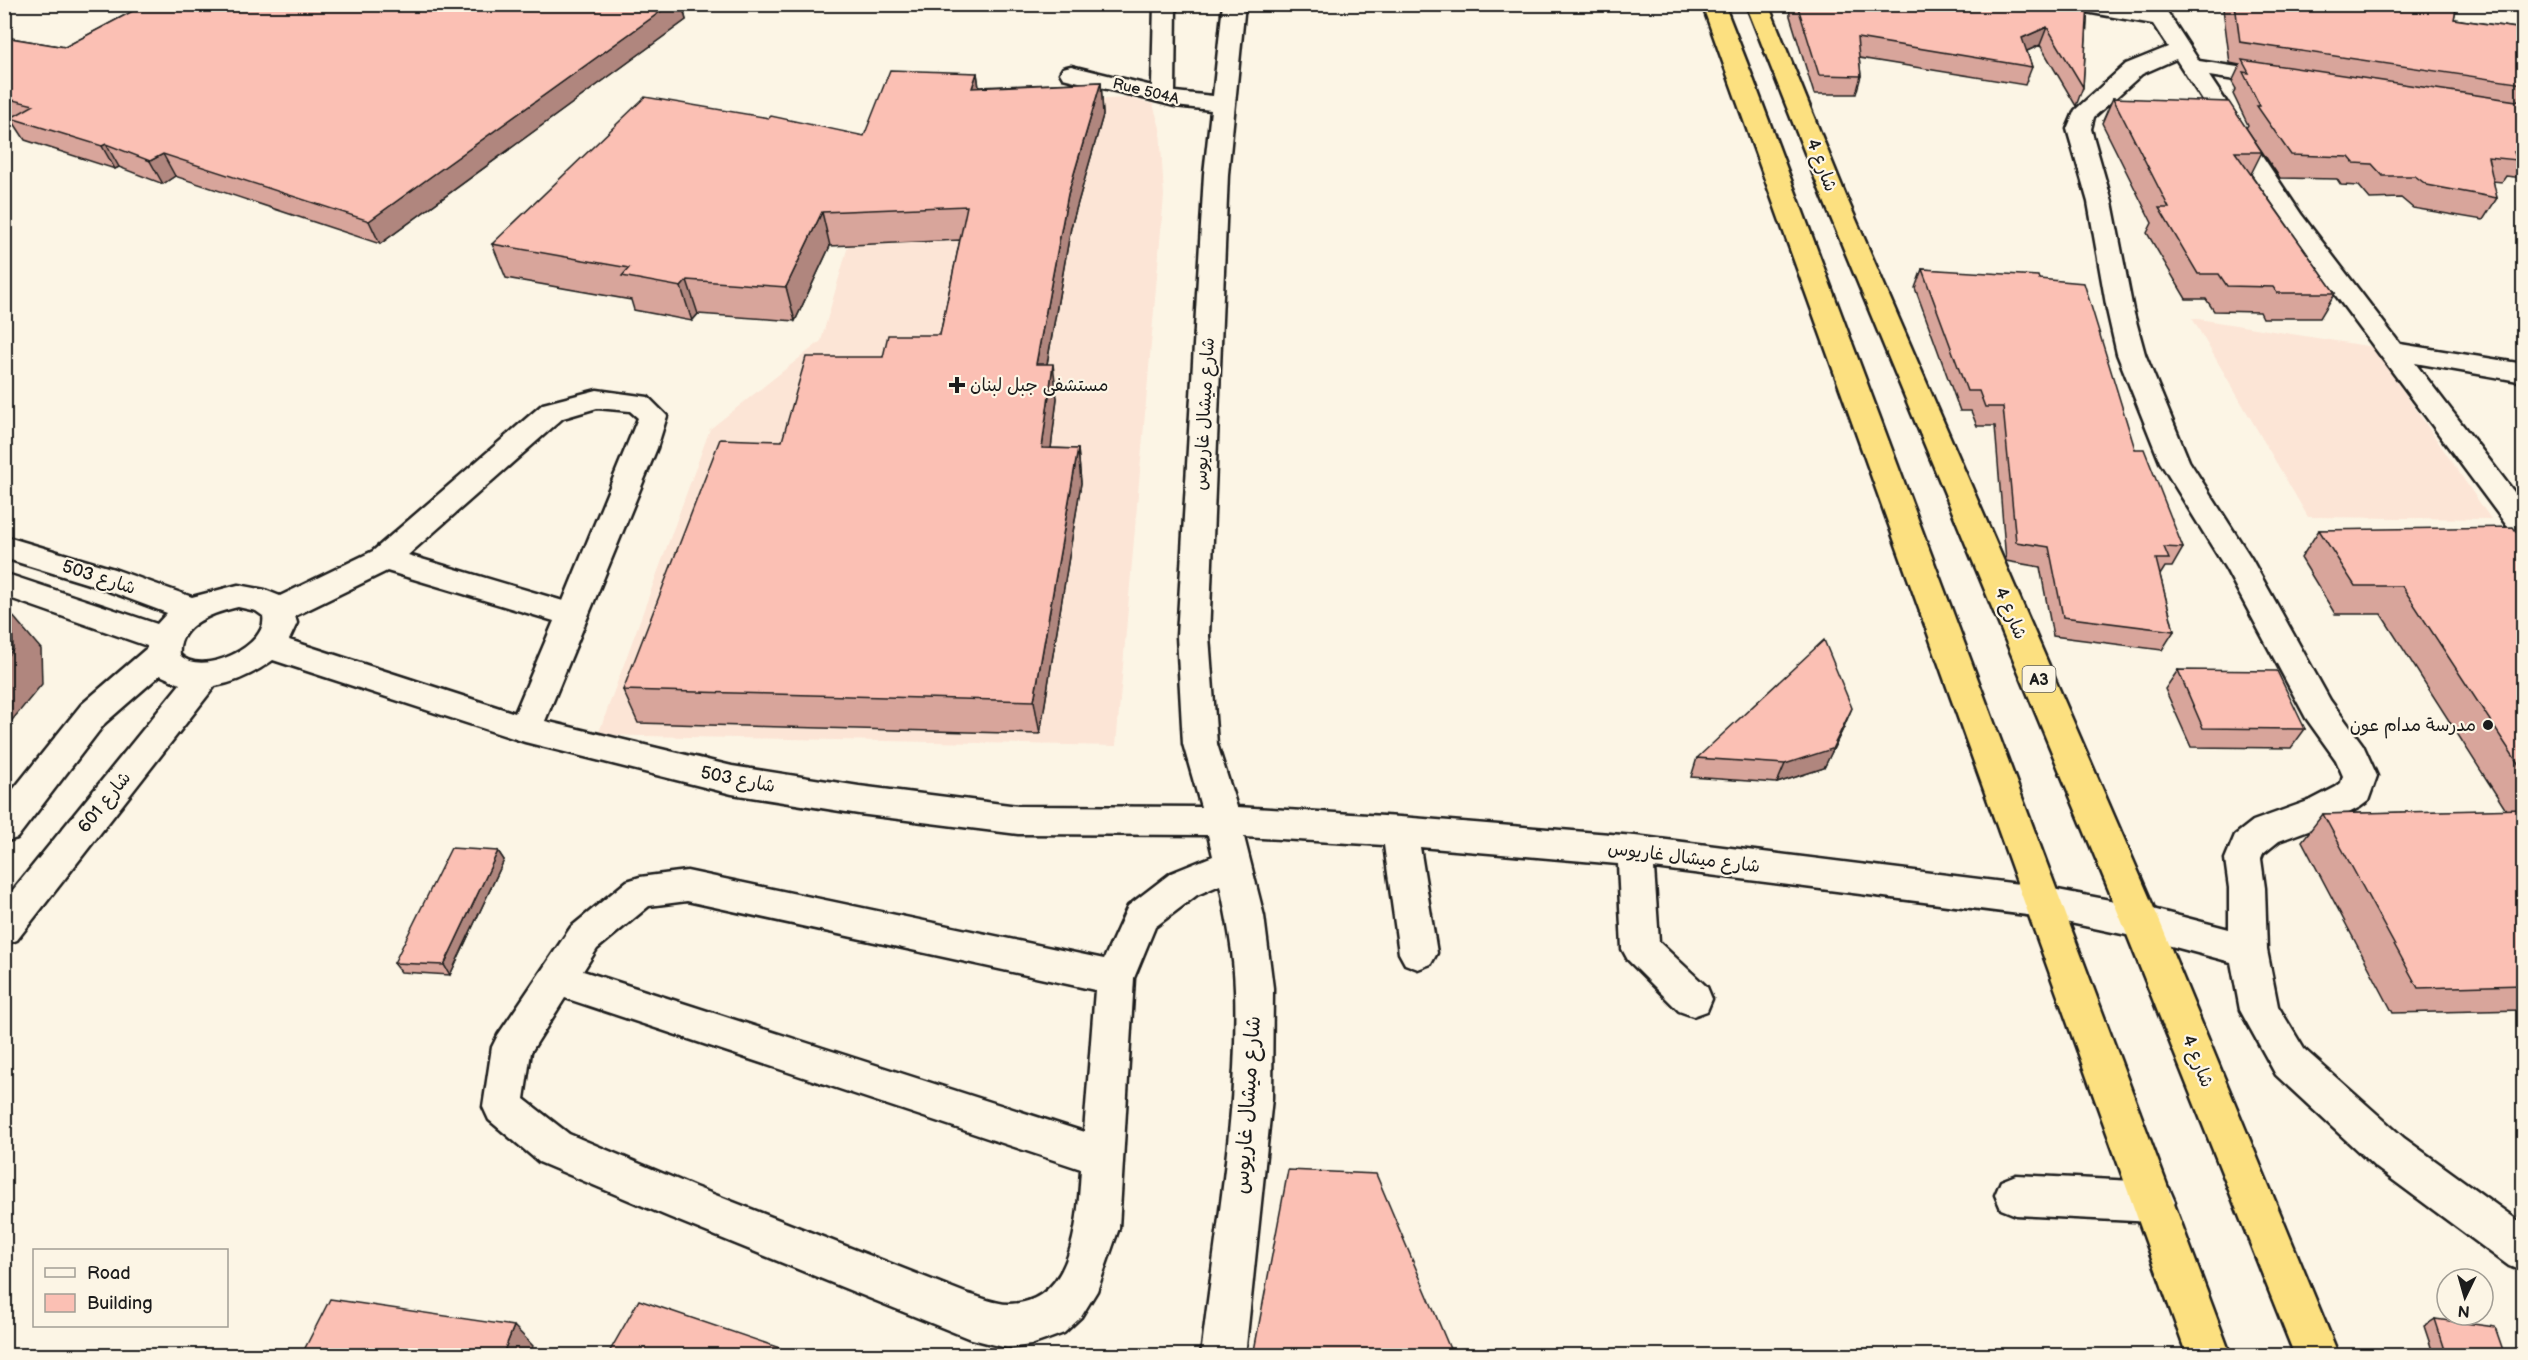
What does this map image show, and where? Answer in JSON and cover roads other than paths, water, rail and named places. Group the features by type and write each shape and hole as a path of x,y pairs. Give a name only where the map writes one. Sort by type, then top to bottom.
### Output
{"highway":[{"path":"1713,4 2209,1356"},
{"name":"شارع 4","path":"1757,4 1845,223 2141,922 2317,1356"}],"street":[{"path":"1163,95 1165,4"},
{"name":"شارع ميشال غاريوس","path":"1222,1356 1252,1098 1255,1034 1254,988 1245,916 1222,820 1200,744 1193,636 1216,174 1234,4"},
{"path":"2075,4 2156,12 2291,218 2523,527"},
{"path":"2305,83 2185,58 2134,69 2083,115 2079,129 2100,202 2120,310 2131,354 2175,462 2240,566 2318,709 2350,754 2360,776 2356,791 2348,797 2324,810 2266,831 2248,845 2243,859 2247,888 2248,950 2259,1010 2290,1062 2389,1152 2523,1251"},
{"name":"Rue 504A","path":"1071,73 1192,102 1222,104"},
{"path":"2392,351 2523,373"},
{"path":"278,611 384,559 553,411 597,399 638,403 653,416 642,448 525,729"},
{"name":"شارع 503","path":"4,547 103,577 193,610"},
{"path":"384,559 572,615"},
{"name":"شارع 503","path":"4,584 163,647"},
{"path":"4,828 93,714 163,647 175,624 193,610 215,600 238,596 258,597 273,604 281,616 279,631 268,646 251,661 229,671 205,676 184,675 169,667 163,647"},
{"name":"شارع 503","path":"268,646 525,729 732,780 871,802 1018,820 1222,820"},
{"name":"شارع 601","path":"4,929 205,676"},
{"name":"شارع ميشال غاريوس","path":"1222,820 1400,831 1635,851 2042,902 2141,922 2248,950"},
{"path":"1400,831 1418,953"},
{"path":"1635,851 1641,949 1693,999"},
{"path":"1115,978 687,886 640,892 584,938 512,1047 503,1107 554,1148 684,1203 968,1316 1007,1326 1030,1323 1048,1317 1066,1302 1082,1276 1098,1228 1115,978 1141,917 1184,884 1233,864"},
{"path":"557,979 1102,1157"},
{"path":"2016,1195 2154,1202"}],"place":[{"name":"مستشفى جبل لبنان","path":"957,385"},
{"name":"مدرسة مدام عون","path":"2488,725"}]}
